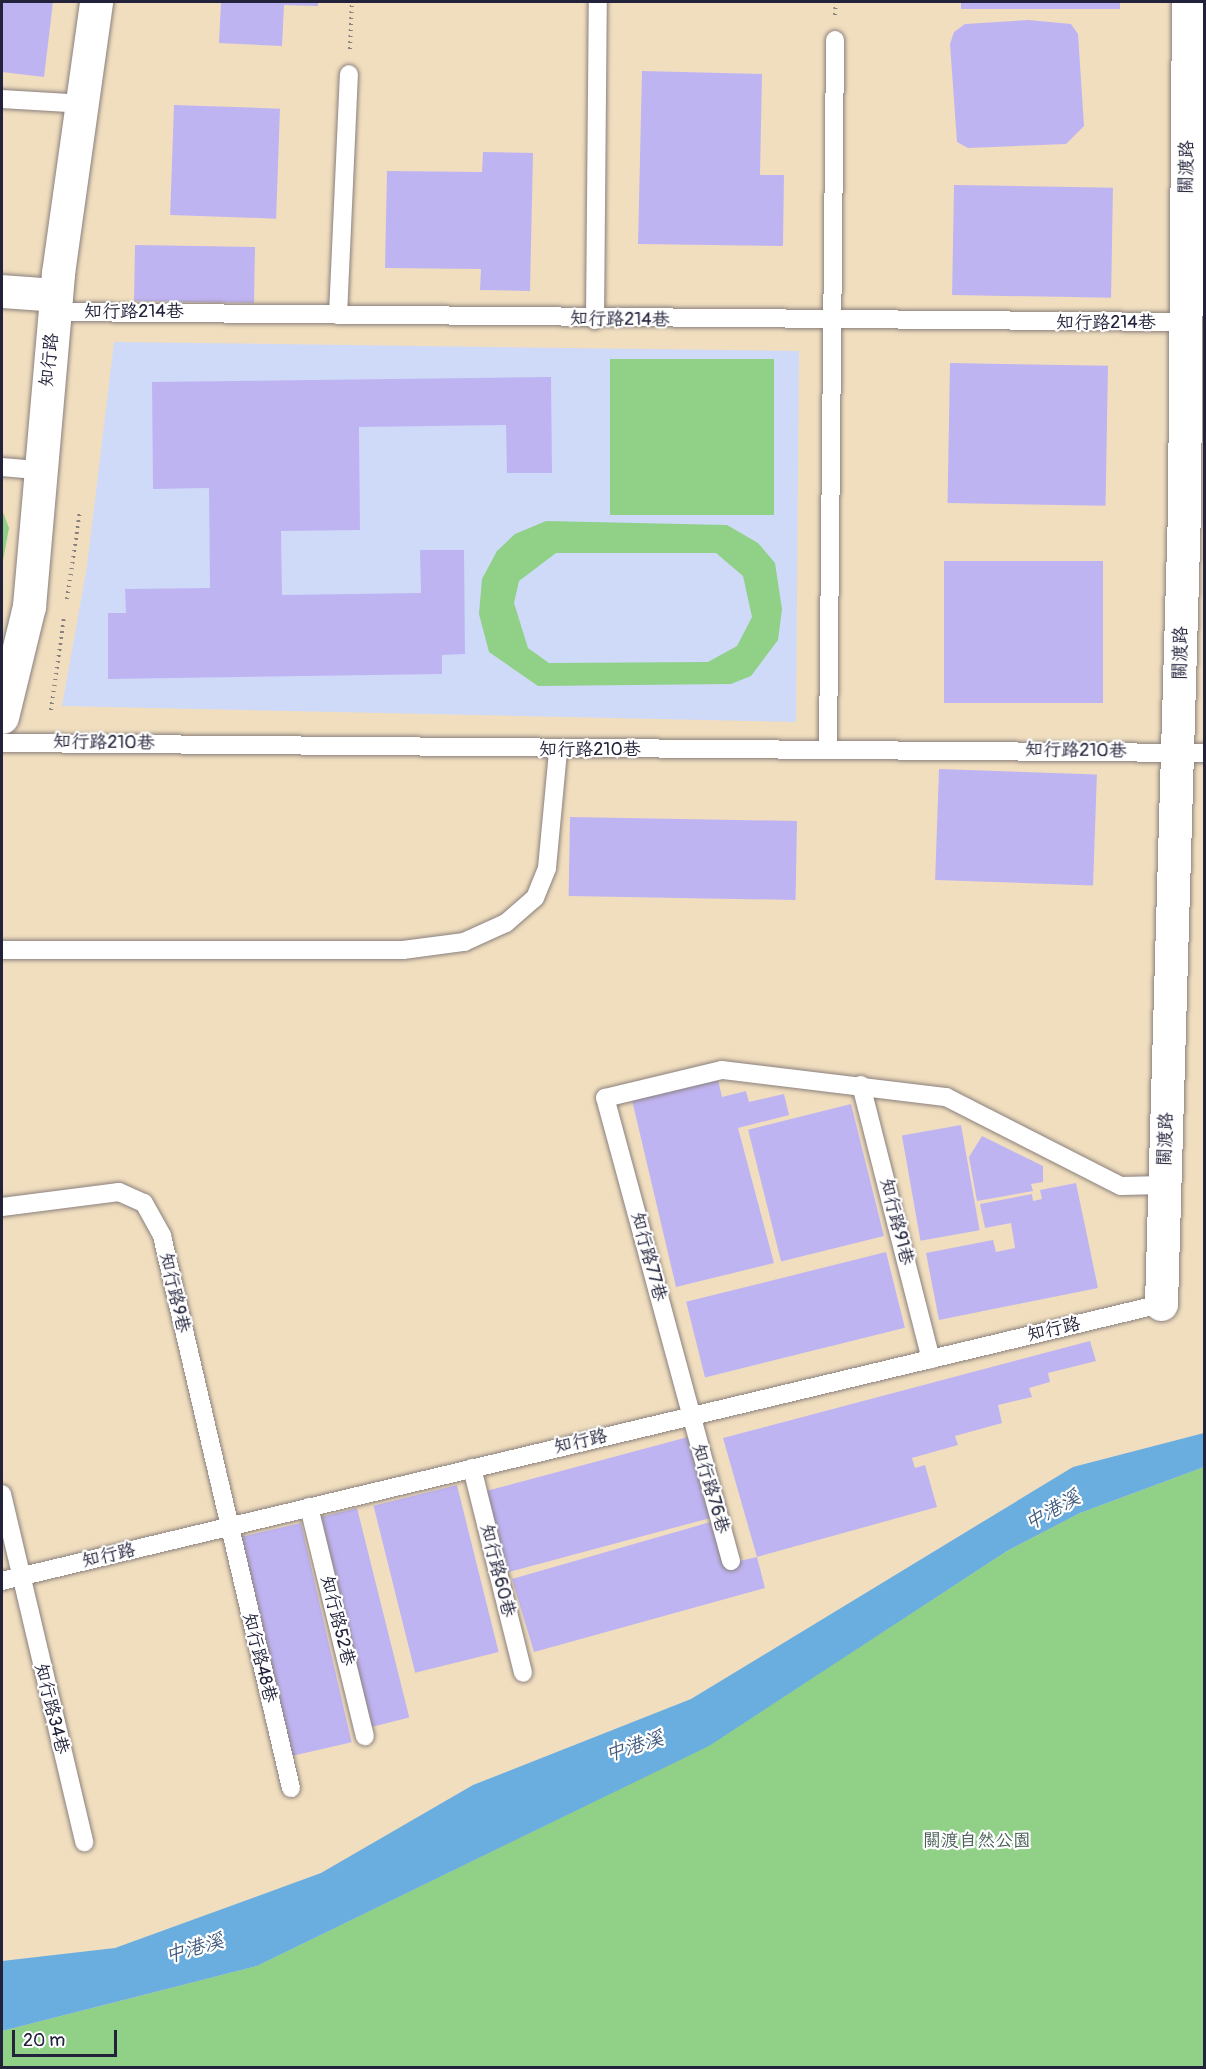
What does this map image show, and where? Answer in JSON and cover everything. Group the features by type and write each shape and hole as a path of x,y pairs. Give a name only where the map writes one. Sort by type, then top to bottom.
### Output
{"street":[{"name":"知行路","path":"2,717 29,606 55,304 85,104 96,2"},
{"name":"關渡路","path":"1161,1304 1164,1185 1191,753 1194,509 1185,322 1188,2"},
{"path":"2,291 55,304"}],"lane":[{"path":"595,320 598,2"},
{"path":"828,748 829,323 835,40"},
{"path":"338,315 348,74"},
{"path":"2,99 85,104"},
{"name":"知行路214巷","path":"55,304 338,315 595,320 829,323 1185,322"},
{"path":"2,467 39,470"},
{"name":"知行路210巷","path":"2,743 558,751 828,748 1191,753"},
{"path":"2,950 403,950 464,942 506,923 535,898 547,868 558,751"},
{"name":"知行路77巷","path":"690,1416 605,1098 722,1070 861,1085"},
{"path":"861,1085 946,1097 1121,1186 1164,1185"},
{"name":"知行路91巷","path":"861,1085 931,1359"},
{"name":"知行路9巷","path":"2,1207 119,1192 144,1203 162,1236 227,1528"},
{"name":"知行路","path":"10,1579 1161,1304"},
{"name":"知行路76巷","path":"690,1416 731,1561"},
{"name":"知行路60巷","path":"472,1468 523,1673"},
{"name":"知行路34巷","path":"2,1494 10,1579 84,1842"},
{"name":"知行路52巷","path":"309,1507 365,1736"},
{"name":"知行路48巷","path":"227,1528 291,1788"}],"path":[{"path":"348,74 352,2"}],"shaded area":[{"path":"114,342 799,351 796,722 62,706 87,566"}],"green space":[{"path":"610,359 774,359 774,515 610,515"},
{"path":"2,510 9,528 2,566"},
{"path":"546,521 727,525 758,543 775,563 782,609 778,640 751,676 731,684 538,686 489,652 479,614 482,579 497,551 515,534","holes":["556,553 716,553 743,576 752,617 737,646 708,662 549,663 528,648 514,603 519,581"]},
{"name":"關渡自然公園","path":"1204,1467 1204,2067 2,2068 2,2031 257,1966 708,1746 1007,1551 1080,1513"}],"water":[{"name":"中港溪","path":"1204,1433 1204,1467 1080,1513 1007,1551 709,1746 257,1966 2,2031 2,1961 115,1948 321,1873 473,1785 691,1699 1073,1467"}],"building":[{"path":"2,2 53,2 44,77 2,72"},
{"path":"221,2 318,2 318,6 284,5 282,46 219,43"},
{"path":"961,2 1120,2 1120,9 961,9"},
{"path":"1028,20 1071,24 1078,34 1084,126 1066,144 968,148 957,142 950,44 954,32 965,24"},
{"path":"642,71 762,74 760,175 784,175 783,246 638,244"},
{"path":"174,105 280,109 276,219 170,215"},
{"path":"483,152 533,153 530,291 480,290 481,269 385,268 387,171 482,172"},
{"path":"954,185 1113,188 1111,298 952,295"},
{"path":"135,245 255,247 254,303 134,301"},
{"path":"950,363 1108,366 1106,506 948,503"},
{"path":"551,377 552,473 507,473 506,425 359,427 360,530 281,531 282,595 421,593 420,550 464,550 465,654 442,655 442,674 108,679 108,613 126,613 125,589 210,588 209,488 153,489 152,382"},
{"path":"944,561 1103,561 1103,703 944,703"},
{"path":"939,769 1097,775 1093,885 935,880"},
{"path":"570,817 797,821 796,900 569,896"},
{"path":"718,1080 722,1097 746,1091 749,1102 784,1094 789,1115 738,1128 774,1263 676,1287 632,1100"},
{"path":"851,1104 884,1236 781,1262 748,1130"},
{"path":"961,1125 980,1230 920,1241 902,1135"},
{"path":"982,1136 1043,1166 1043,1182 1031,1184 1033,1191 977,1201 969,1157"},
{"path":"1076,1183 1098,1288 939,1320 926,1253 993,1240 996,1252 1015,1248 1011,1223 985,1228 980,1204 1032,1194 1033,1201 1042,1199 1040,1190"},
{"path":"886,1252 905,1328 705,1378 686,1302"},
{"path":"1090,1341 1096,1361 1048,1373 1050,1382 1029,1388 1032,1397 998,1405 1002,1423 955,1436 958,1445 912,1458 915,1468 925,1465 937,1507 757,1557 723,1438"},
{"path":"688,1437 710,1518 508,1572 486,1491"},
{"path":"457,1485 499,1652 415,1673 374,1506"},
{"path":"357,1508 409,1718 369,1728 317,1518"},
{"path":"714,1521 726,1564 757,1557 765,1588 534,1652 512,1579"},
{"path":"301,1523 352,1742 286,1757 236,1538"}]}
